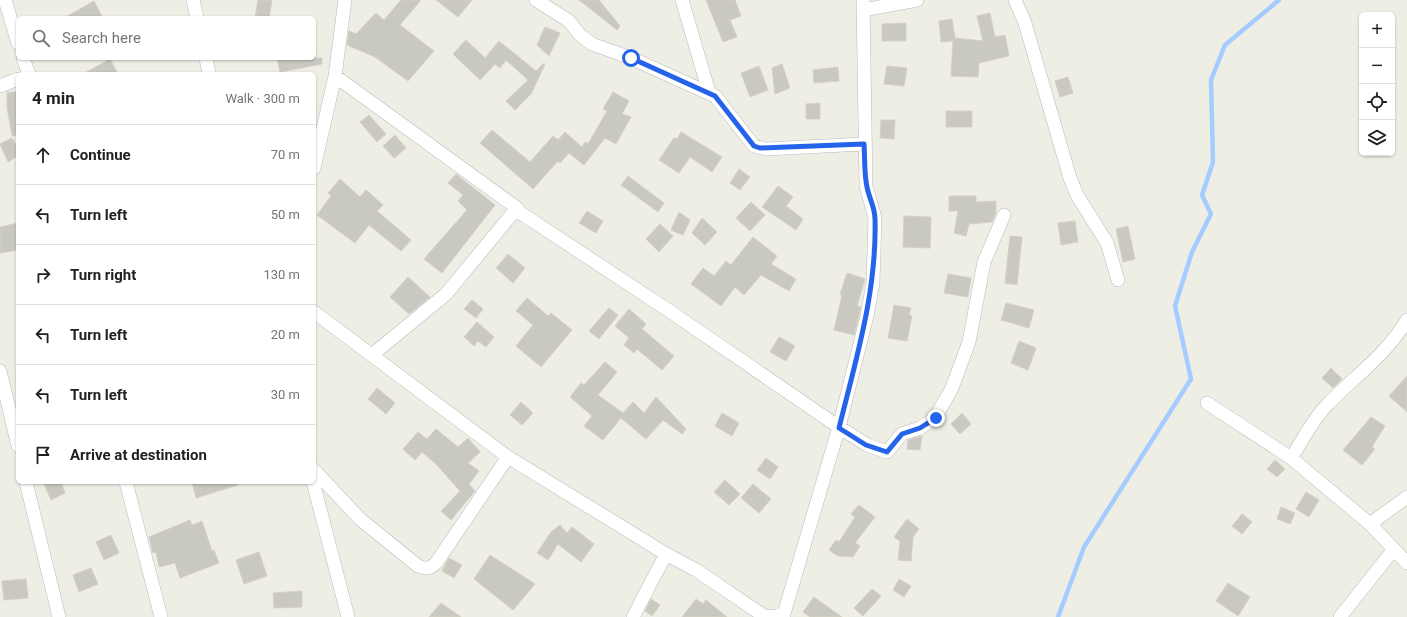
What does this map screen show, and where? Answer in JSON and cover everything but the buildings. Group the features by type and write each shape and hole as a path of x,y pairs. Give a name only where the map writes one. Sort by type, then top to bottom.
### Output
{"street":[{"path":"5,0 16,36"},
{"path":"193,0 197,16"},
{"path":"316,159 335,76 345,0"},
{"path":"536,0 568,21 580,35 592,44 631,58 673,78 709,92 721,102 754,146 760,148 864,144"},
{"path":"682,0 709,92"},
{"path":"316,313 508,457 666,554 696,570 764,616 772,617 784,615 839,428 867,316 873,283 875,218 873,206 866,186 864,144 863,5 917,0"},
{"path":"1015,0 1026,23 1070,178 1077,195 1107,242 1118,280"},
{"path":"24,60 28,72"},
{"path":"206,60 209,72"},
{"path":"335,76 517,208 519,212 668,310 839,428 866,445 887,452 902,434 920,428 936,418 952,388 964,359 984,262 1004,215"},
{"path":"0,86 16,80"},
{"path":"372,355 446,294 517,208"},
{"path":"1291,458 1326,406 1385,350 1396,338 1407,320"},
{"path":"0,371 16,438"},
{"path":"1207,403 1291,458 1370,524 1407,563"},
{"path":"316,472 360,519 418,566 425,568 432,567 436,563 508,457"},
{"path":"26,484 59,617"},
{"path":"127,484 160,617"},
{"path":"314,484 348,617"},
{"path":"1370,524 1407,497"},
{"path":"1340,617 1394,549"},
{"path":"633,617 666,554"}],"waterway":[{"path":"1058,617 1084,547 1191,379 1175,306 1192,252 1211,214 1202,195 1213,162 1211,80 1225,45 1279,0"}],"route":[{"path":"631,58 715,96 754,146 766,149 864,144 866,186 873,206 875,218 873,283 867,316 839,428 866,445 887,452 902,434 920,428 936,418"}]}
